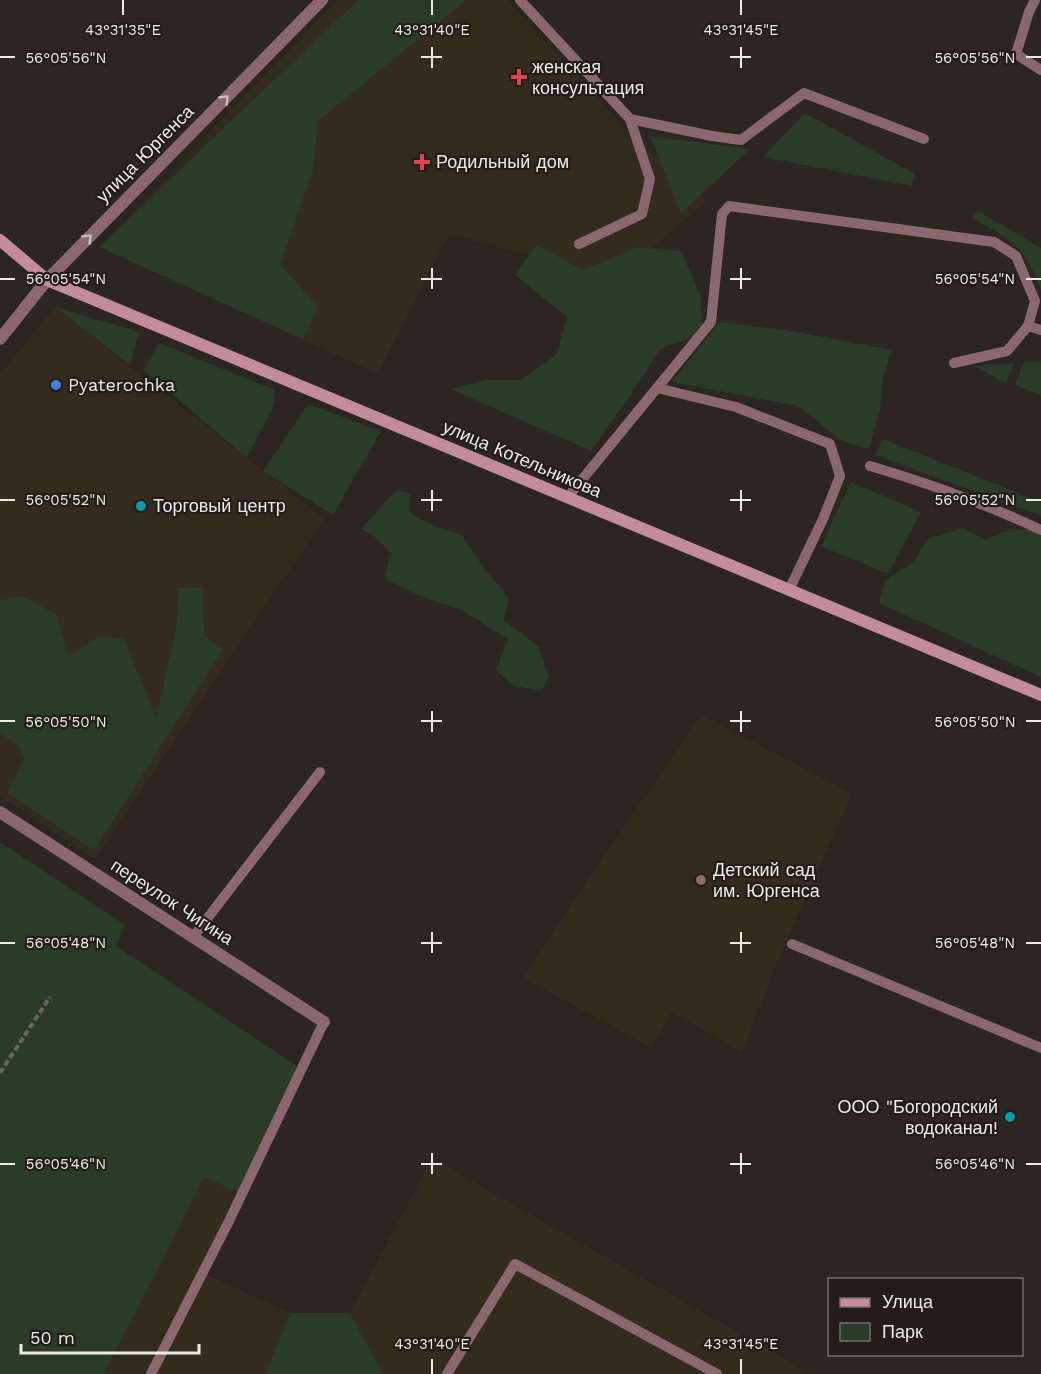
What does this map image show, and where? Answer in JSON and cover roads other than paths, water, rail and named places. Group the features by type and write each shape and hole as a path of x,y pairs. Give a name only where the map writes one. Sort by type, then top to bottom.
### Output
{"street":[{"name":"улица Юргенса","path":"0,339 47,280 322,0"},
{"name":"улица Котельникова","path":"0,240 47,280 1041,695"},
{"name":"переулок Чигина","path":"0,812 324,1022"}],"lane":[{"path":"520,0 630,119 650,179 642,214 579,244"},
{"path":"1035,0 1029,12 1017,54 1041,70"},
{"path":"630,119 741,140 804,93 924,139"},
{"path":"567,498 711,322 722,214 729,206 994,242 1016,256 1035,301 1028,326 1007,351 954,363"},
{"path":"1028,326 1041,330"},
{"path":"657,388 736,407 830,444 840,476 823,519 789,590"},
{"path":"870,466 983,505 1041,530"},
{"path":"193,937 320,772"},
{"path":"792,944 1041,1048"},
{"path":"151,1374 229,1221 324,1022"},
{"path":"447,1374 515,1264 717,1374"}],"place":[{"name":"женская консультация","path":"519,77"},
{"name":"Родильный дом","path":"422,162"},
{"name":"Pyaterochka","path":"56,385"},
{"name":"Торговый центр","path":"141,506"},
{"name":"Детский сад им. Юргенса","path":"701,880"},
{"name":"ООО \"Богородский водоканал!","path":"1010,1117"}]}
